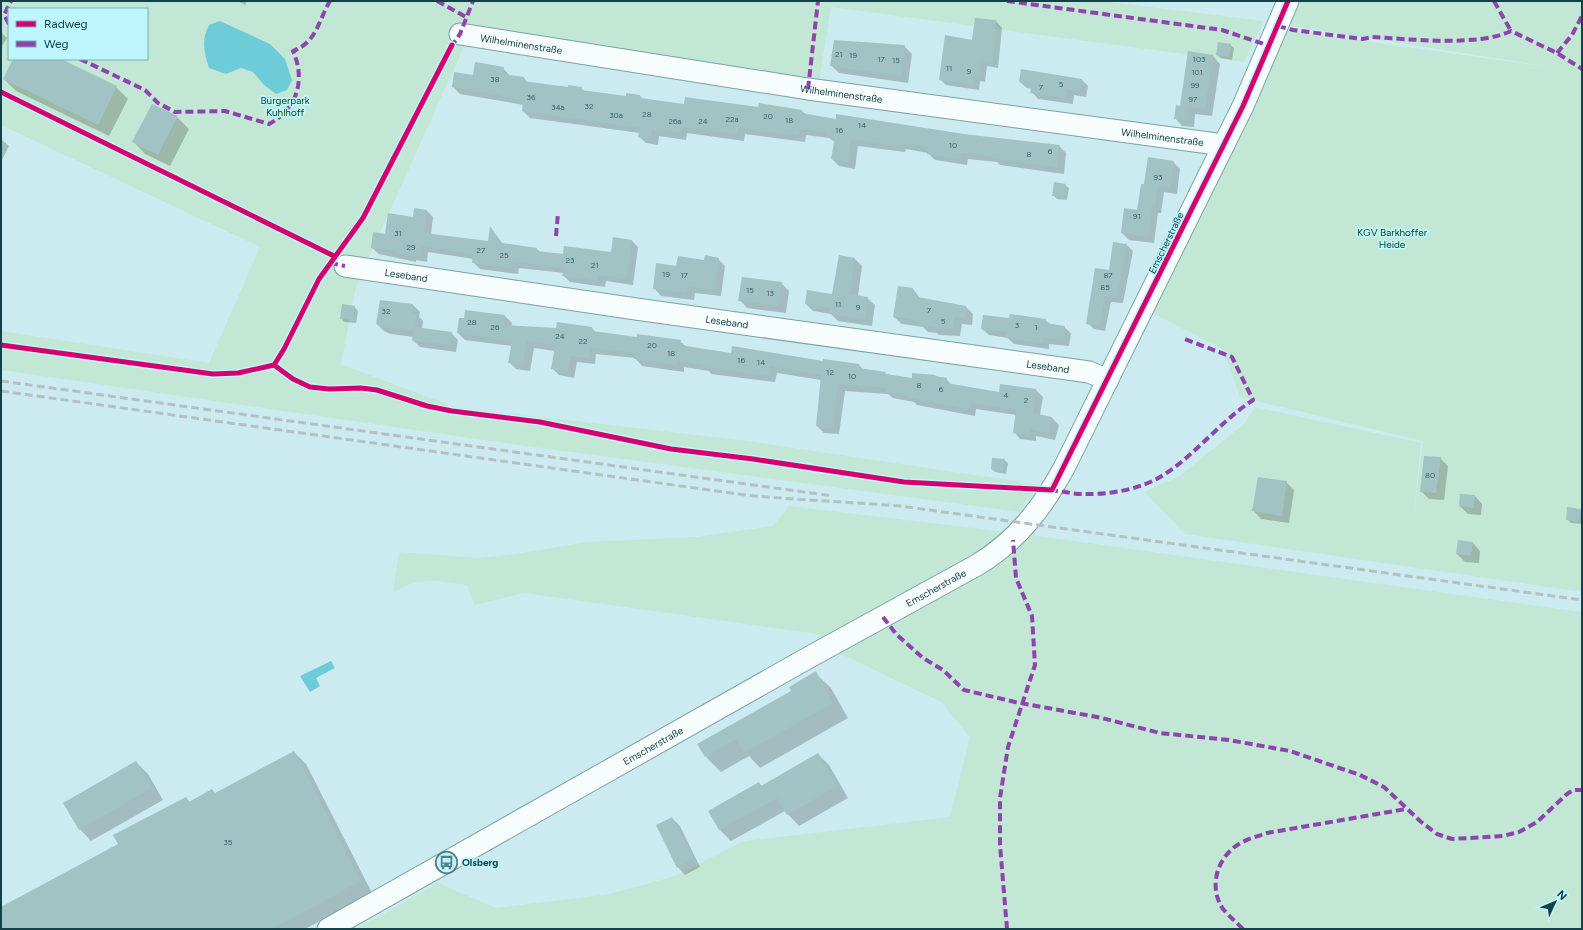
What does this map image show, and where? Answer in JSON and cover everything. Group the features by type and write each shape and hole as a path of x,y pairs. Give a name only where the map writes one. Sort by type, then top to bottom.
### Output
{"street":[{"name":"Emscherstraße","path":"328,929 1000,550 1028,524 1052,490 1108,380 1224,145 1274,36 1288,1"},
{"name":"Wilhelminenstraße","path":"460,34 808,89 1224,145"},
{"name":"Leseband","path":"345,266 636,309 1089,372 1108,380"}],"green space":[{"name":"Bürgerpark Kuhlhoff","path":"1,1 1102,1 1264,21 1244,62 831,7 818,89 471,31 356,286 341,364 454,407 740,440 1041,485 1028,499 1020,512 519,445 1,370 1,331 209,363 260,247 1,125"},
{"name":"KGV Barkhoffer Heide","path":"1287,1 1582,1 1582,592 1185,534 1145,492 1180,476 1245,423 1255,407 1421,443 1412,532 1423,441 1240,397 1223,349 1144,309 1278,29 1557,68 1280,24"},
{"path":"789,506 999,531 1006,540 825,641 818,634 524,593 474,605 467,585 438,581 414,582 393,593 399,552 479,558 516,554 587,542 696,537 773,526"},
{"path":"1024,534 1582,612 1582,929 357,929 438,883 496,908 610,894 675,876 744,841 950,817 970,737 941,702 835,651"}],"water":[{"path":"220,21 270,44 285,59 292,80 287,90 276,94 264,85 253,72 241,68 226,74 209,68 204,46 206,30 209,25"},
{"path":"331,661 335,668 316,678 320,686 310,692 300,676"}],"building":[{"path":"975,18 996,20 993,62 981,60 979,76 974,75 973,85 939,80 945,35 972,40"},
{"path":"834,40 905,45 901,76 830,66"},
{"path":"1218,42 1231,44 1229,57 1216,55"},
{"path":"1188,51 1213,55 1205,109 1188,107 1187,120 1174,119 1176,105 1180,106"},
{"path":"12,60 63,60 117,86 98,125 3,79"},
{"path":"475,62 504,67 503,74 524,77 523,81 568,87 568,85 582,87 581,90 626,96 626,93 640,95 640,98 684,104 685,97 758,107 759,103 802,110 802,113 836,119 836,114 964,134 1060,145 1057,168 992,158 992,156 961,153 960,159 927,154 928,147 899,143 899,146 851,139 848,162 831,159 835,137 825,135 825,132 800,129 799,136 738,128 737,134 681,127 680,133 652,129 651,139 638,137 640,128 522,111 523,100 452,87 454,72 473,75"},
{"path":"1021,69 1082,79 1080,91 1067,89 1066,98 1030,93 1032,84 1019,82"},
{"path":"152,104 178,116 158,155 132,142"},
{"path":"1148,157 1174,161 1170,188 1158,186 1155,207 1152,207 1148,237 1121,233 1124,208 1137,210 1141,184 1144,184"},
{"path":"1054,182 1066,184 1064,197 1052,196"},
{"path":"414,208 427,210 424,233 488,241 490,226 502,243 537,248 537,251 563,254 564,246 611,252 613,237 632,240 626,279 599,275 598,281 562,276 564,268 513,262 512,268 472,263 473,254 422,246 421,256 397,254 398,252 371,248 373,232 385,234 388,213 413,217"},
{"path":"1113,242 1127,244 1117,298 1105,296 1099,326 1086,324 1095,268 1109,270"},
{"path":"705,255 719,258 714,290 688,286 687,293 653,289 656,263 676,266 678,256 704,260"},
{"path":"839,255 855,258 850,294 868,297 865,319 829,314 830,308 805,304 807,290 832,294"},
{"path":"742,277 782,282 778,306 738,301"},
{"path":"898,286 913,288 912,296 966,306 965,318 955,317 953,329 942,327 942,329 919,324 920,321 893,317"},
{"path":"380,300 413,304 412,313 417,314 415,327 452,332 450,345 412,341 413,331 383,327 376,324"},
{"path":"342,304 355,306 353,320 340,319"},
{"path":"465,310 505,315 504,325 556,328 557,322 592,327 592,331 637,337 637,334 681,340 680,345 731,353 732,346 823,361 823,359 859,364 859,368 912,378 912,373 936,375 935,376 947,378 946,383 999,392 1000,384 1036,389 1033,413 1052,417 1049,433 1030,429 1029,435 1013,433 1016,410 970,403 968,409 885,392 886,388 838,384 832,428 816,426 821,375 770,366 769,376 703,367 703,365 678,361 677,365 634,359 635,353 590,348 588,358 570,356 568,372 551,369 555,345 527,341 523,365 508,363 512,341 457,333 459,318 464,318"},
{"path":"1010,314 1046,319 1045,323 1065,326 1063,340 1043,338 1042,343 1006,338 1007,332 981,329 983,315 1009,318"},
{"path":"1424,456 1441,457 1436,493 1420,492"},
{"path":"992,458 1005,459 1003,471 991,469"},
{"path":"1258,477 1287,481 1282,516 1252,511"},
{"path":"1460,494 1475,495 1474,508 1459,506"},
{"path":"1567,507 1581,509 1579,522 1566,520"},
{"path":"1458,540 1473,542 1471,556 1456,554"},
{"path":"816,671 833,703 744,753 736,739 705,757 697,744 791,691 789,687"},
{"path":"294,751 361,881 272,929 1,929 1,907 118,844 113,835 186,797 189,802 212,789 215,793"},
{"path":"818,753 837,786 787,815 777,798 719,830 708,811 759,782 761,786"},
{"path":"136,761 152,788 79,830 63,803"},
{"path":"672,817 693,859 677,868 656,825"}],"railway":[{"path":"1,381 833,496"},
{"path":"1,391 745,495 900,506 1582,600"}],"marked path":[{"path":"8,22 4,15 11,1"},
{"path":"82,60 145,90 158,103 175,112 225,111 269,124 279,118 286,110 296,93 299,83 299,73 293,51 301,47 312,36 330,1"},
{"path":"437,1 466,17"},
{"path":"451,47 460,34 473,1"},
{"path":"808,89 818,1"},
{"path":"1007,1 1222,30 1270,46"},
{"path":"1494,1 1511,31"},
{"path":"1557,53 1572,35 1582,16"},
{"path":"1278,26 1293,30 1363,39 1372,37 1443,41 1481,39 1497,36 1511,31 1557,53 1582,69"},
{"path":"556,236 558,213"},
{"path":"330,263 345,266"},
{"path":"1050,490 1079,494 1093,494 1126,490 1147,484 1177,466 1230,417 1253,400 1232,357 1182,338"},
{"path":"1007,929 1000,845 1000,798 1008,747 1035,665 1032,616 1016,578 1013,540"},
{"path":"883,617 896,634 923,658 943,670 964,690 1015,702 1102,718 1160,733 1229,740 1290,751 1360,775 1384,787 1420,821 1437,834 1452,839 1503,836 1519,832 1537,822 1567,794 1573,790 1582,790"},
{"path":"1243,929 1223,909 1219,902 1216,886 1216,878 1221,863 1231,850 1239,844 1267,833 1406,809"}],"cycle path":[{"path":"1,345 213,374 238,373 274,365 293,379 310,387 329,389 361,388 377,390 427,406 452,411 540,422 671,449 753,459 904,482 1052,490 1243,106 1288,1"},
{"path":"274,365 284,349 319,279 363,218 452,45"},
{"path":"1,92 334,256"}],"place":[{"name":"Olsberg","path":"447,862"}]}
